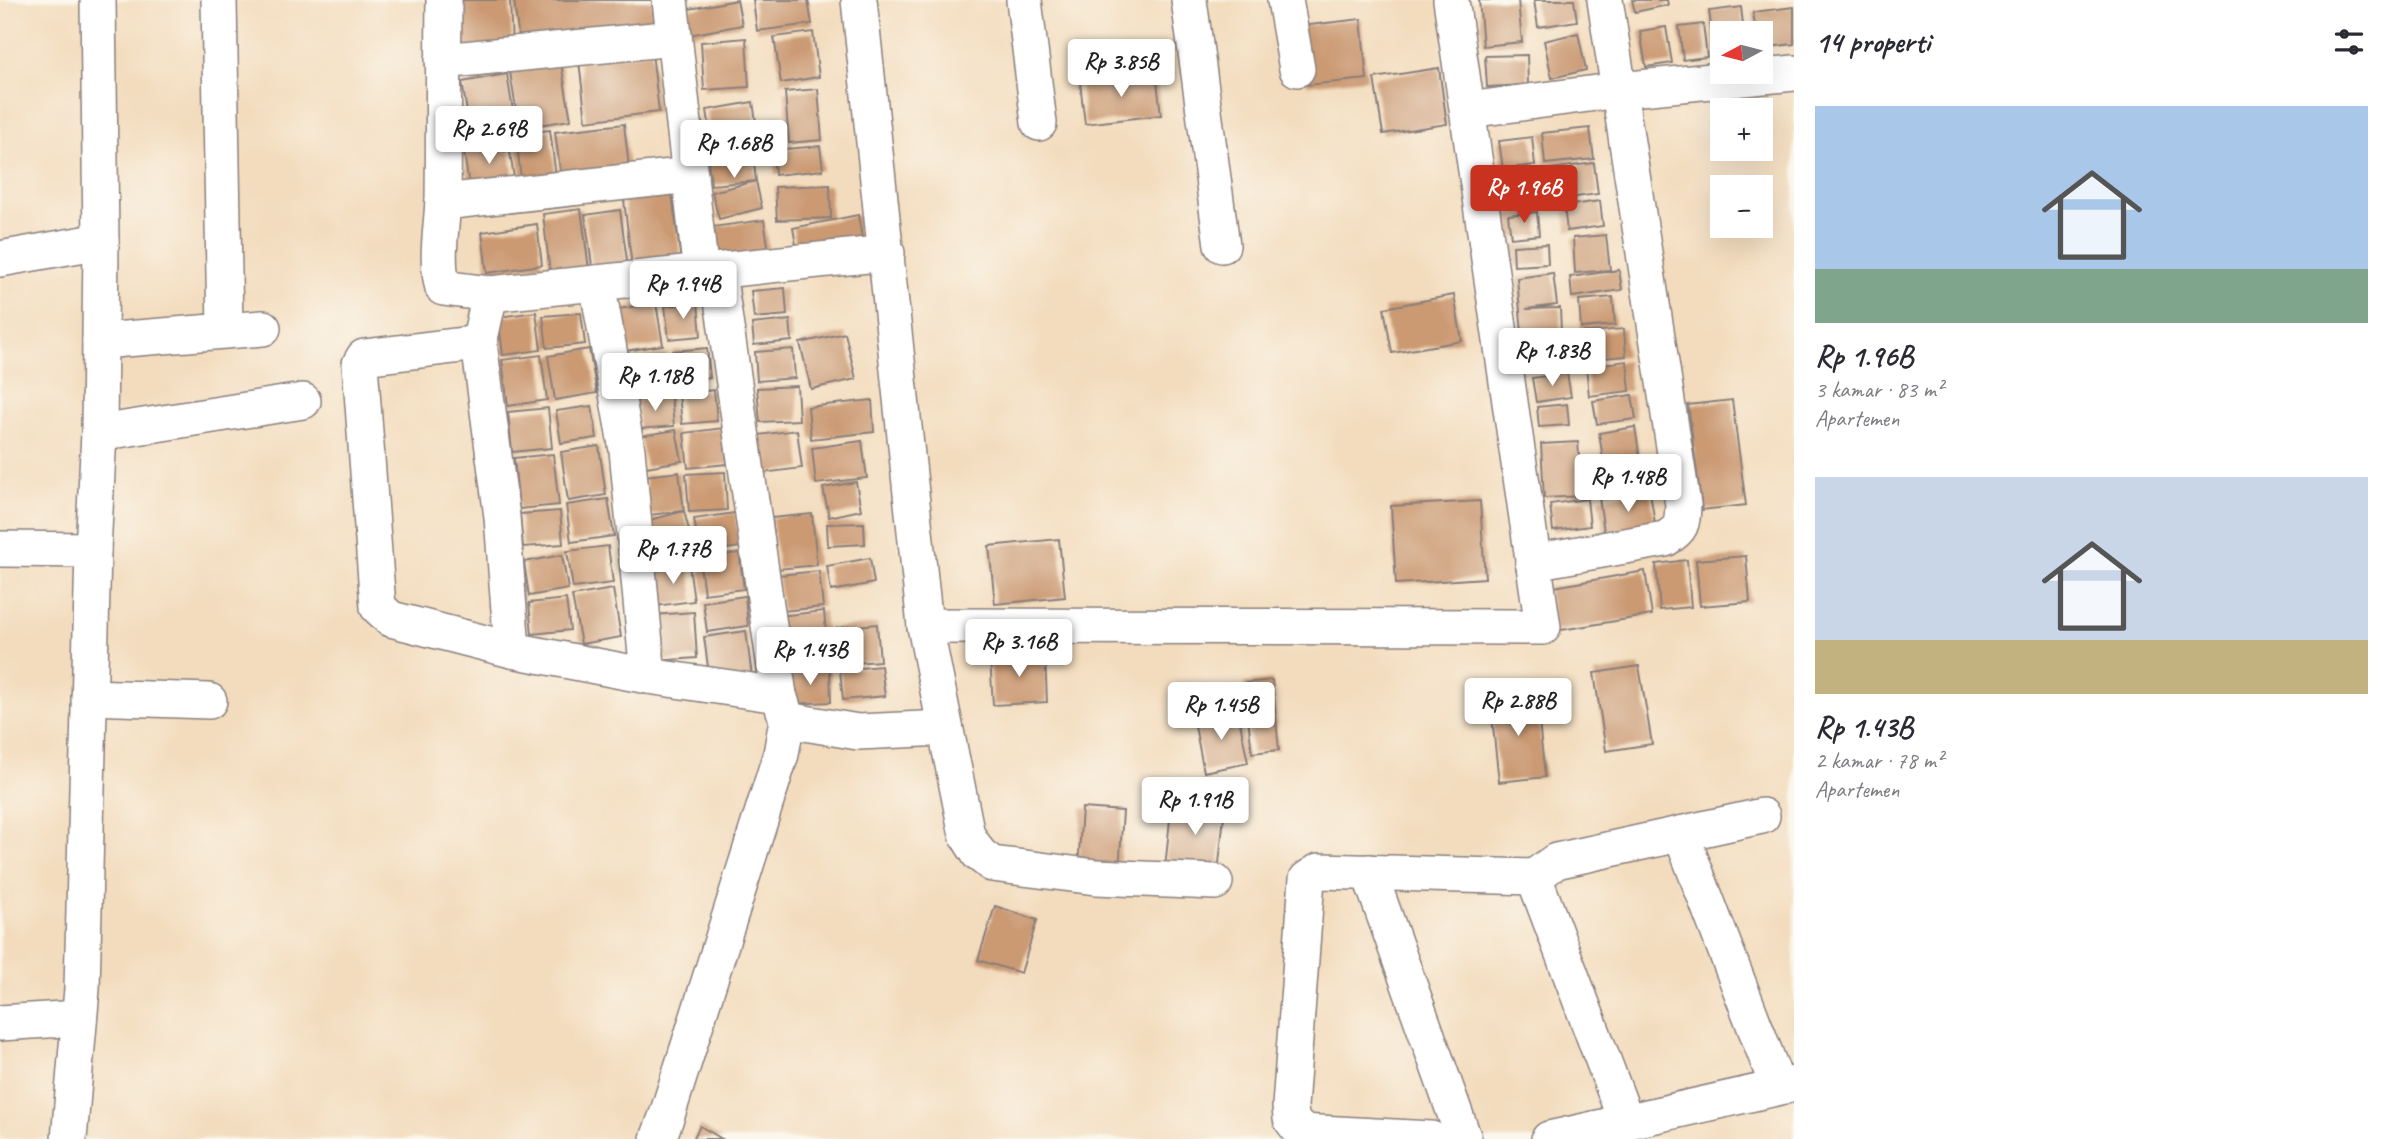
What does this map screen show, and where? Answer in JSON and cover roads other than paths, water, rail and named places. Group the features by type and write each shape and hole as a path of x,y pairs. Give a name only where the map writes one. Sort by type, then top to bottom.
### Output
{"street":[{"path":"69,1139 82,989 93,550 99,433 102,241 98,0"},
{"path":"219,0 225,330"},
{"path":"444,0 443,202 439,250 443,288 490,294 887,253"},
{"path":"658,1139 781,754 783,707 710,273 690,175 670,0"},
{"path":"859,0 925,626 967,835 979,854 992,864 1096,877 1215,882"},
{"path":"1024,0 1039,123"},
{"path":"1189,0 1222,246"},
{"path":"1285,0 1297,69"},
{"path":"925,626 1543,627 1451,0"},
{"path":"1533,562 1665,540 1679,531 1682,521 1683,505 1605,0"},
{"path":"443,61 674,38"},
{"path":"1468,110 1619,90 1794,73"},
{"path":"443,202 690,175"},
{"path":"0,259 102,241"},
{"path":"597,283 627,450 648,676"},
{"path":"490,294 479,343 502,517 512,650"},
{"path":"100,341 263,328"},
{"path":"479,343 365,357 360,364 378,607 391,619 512,650 648,676 783,707 858,732 945,729"},
{"path":"99,433 303,401"},
{"path":"0,549 93,550"},
{"path":"89,697 209,701"},
{"path":"1431,1139 1301,1132 1291,1119 1307,878 1319,871 1534,877 1556,861 1762,816"},
{"path":"1549,1139 1786,1086 1681,834"},
{"path":"1369,872 1464,1139"},
{"path":"1534,877 1626,1121"},
{"path":"0,1023 79,1018"}]}
